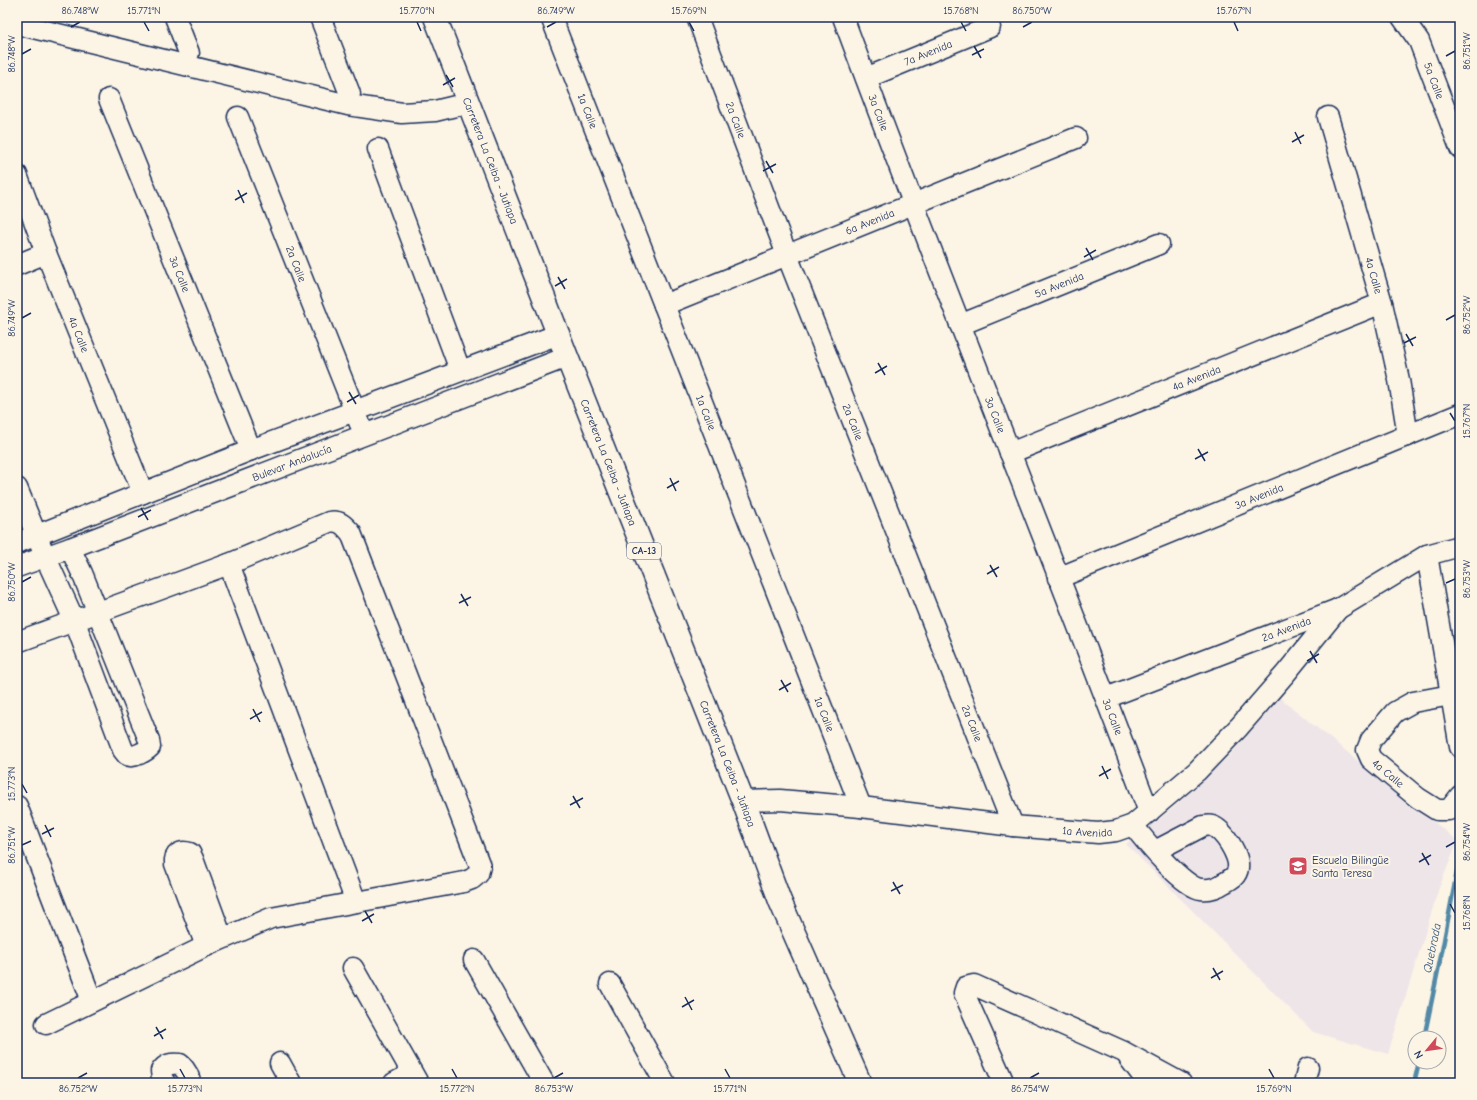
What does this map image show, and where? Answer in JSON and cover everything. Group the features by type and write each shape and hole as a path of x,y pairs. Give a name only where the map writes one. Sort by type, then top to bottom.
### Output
{"main road":[{"name":"Carretera La Ceiba - Jutiapa","path":"435,17 567,357 743,801 780,901 860,1083"}],"street":[{"path":"175,17 189,53"},
{"path":"320,17 350,94"},
{"name":"1a Calle","path":"551,17 861,808"},
{"name":"2a Calle","path":"698,17 787,255 1013,826"},
{"name":"3a Calle","path":"843,17 960,325 1149,812"},
{"name":"5a Calle","path":"1402,17 1418,41 1460,148"},
{"path":"17,24 348,105 402,113 435,110 468,103"},
{"name":"7a Avenida","path":"866,78 990,27"},
{"name":"3a Calle","path":"109,99 251,450"},
{"name":"2a Calle","path":"238,117 364,434"},
{"name":"4a Calle","path":"1328,117 1382,303 1399,380 1408,436"},
{"name":"6a Avenida","path":"664,305 1076,138"},
{"path":"378,149 460,370"},
{"name":"4a Calle","path":"17,175 46,253 143,493"},
{"name":"5a Avenida","path":"960,325 1159,244"},
{"path":"17,265 46,253"},
{"name":"4a Avenida","path":"1010,453 1382,303"},
{"path":"17,542 251,450 460,370 559,334"},
{"name":"Bulevar Andalucía","path":"17,567 567,357"},
{"name":"3a Avenida","path":"1058,578 1460,414"},
{"path":"17,488 45,556 75,622 123,750 127,755 131,756 146,751 150,747 149,740 82,573 70,548"},
{"path":"17,642 75,622 229,564 329,522 337,521 344,524 351,533 480,866 478,874 472,879 464,882 271,918 214,942 46,1024"},
{"name":"2a Avenida","path":"1106,698 1338,609 1426,555 1460,546"},
{"path":"1426,555 1453,665 1451,695 1460,747"},
{"path":"229,564 356,902"},
{"name":"1a Avenida","path":"743,801 780,800 1013,826 1098,833 1116,831 1133,825 1197,771 1239,727 1286,673 1338,609"},
{"name":"4a Calle","path":"1451,695 1413,702 1394,712 1371,740 1367,750 1371,759 1418,798 1437,810 1449,810 1460,796"},
{"path":"17,806 92,1001"},
{"path":"1133,825 1144,840 1155,851"},
{"path":"474,960 544,1083"},
{"path":"354,968 415,1078 394,1083"},
{"path":"610,984 666,1083"},
{"path":"1004,1083 964,993 966,986 974,985 1124,1052 1181,1083"},
{"path":"1124,1052 1148,1083"},
{"path":"165,1083 160,1071 165,1066 173,1063 180,1064 186,1070 190,1083"},
{"path":"280,1063 291,1083"}],"shaded area":[{"name":"Escuela Bilingüe Santa Teresa","path":"1280,698 1458,841 1439,888 1388,1054 1313,1032 1126,844 1172,809 1230,755"}],"waterway":[{"name":"Quebrada","path":"1426,1030 1460,862"},
{"name":"Quebrada","path":"1414,1083 1417,1070"}],"place":[{"name":"Escuela Bilingüe Santa Teresa","path":"1298,866"}]}
